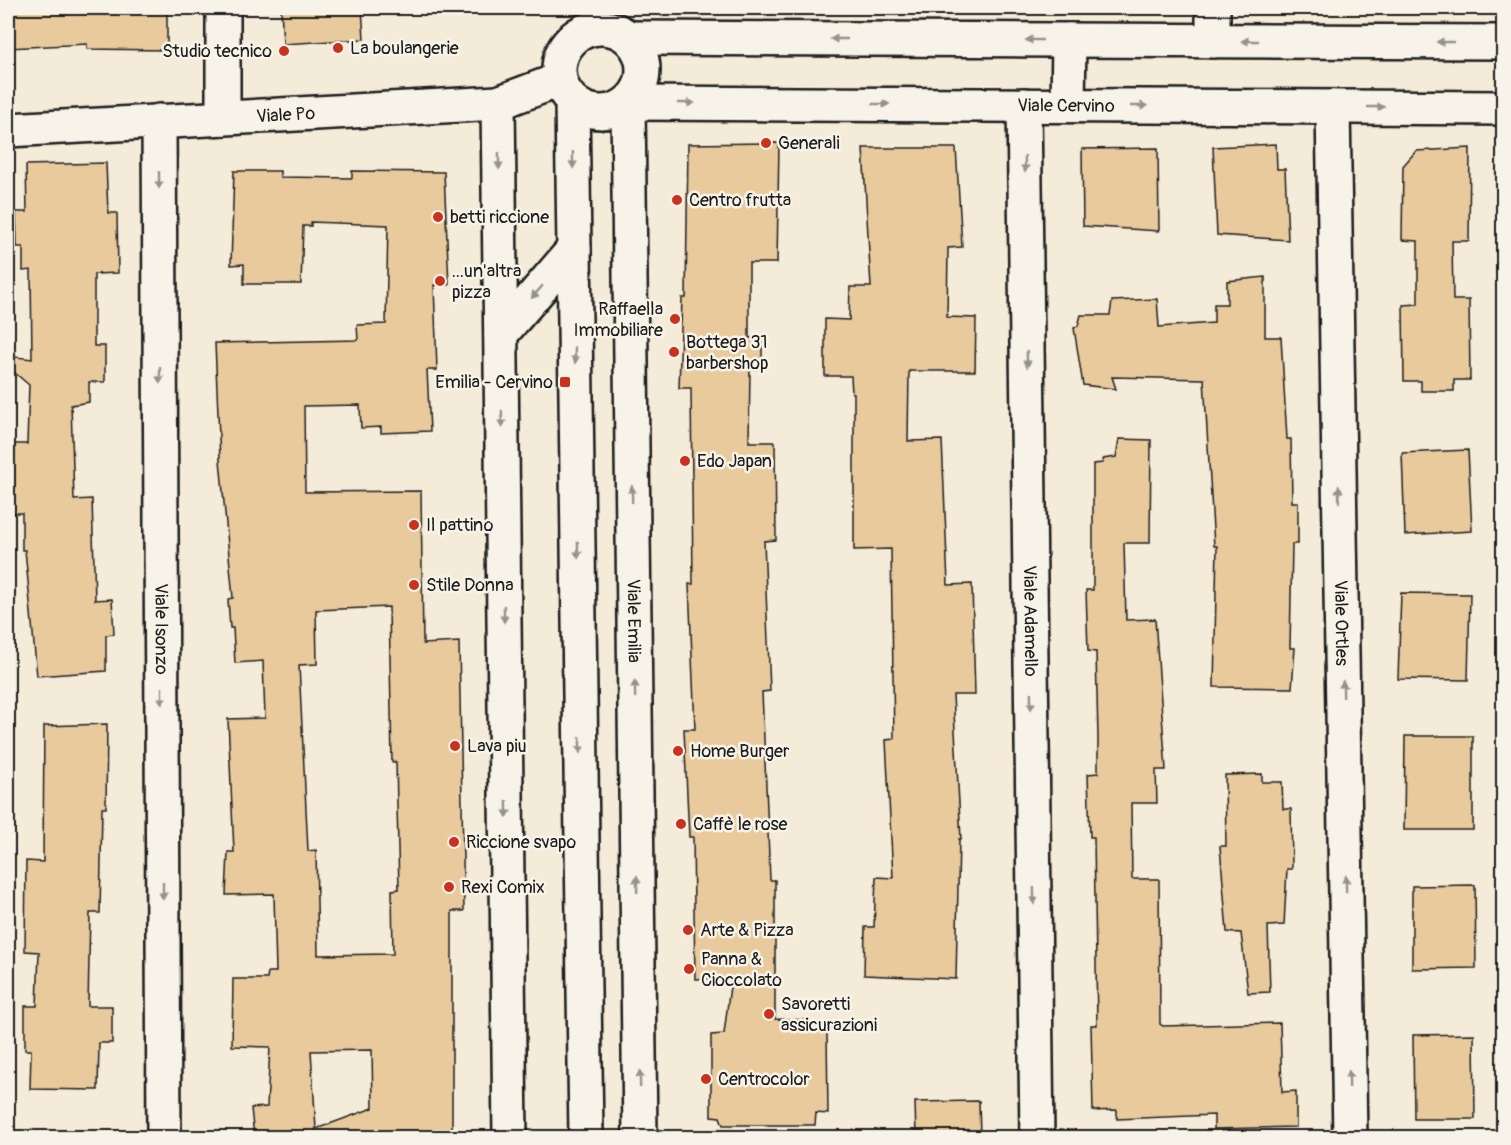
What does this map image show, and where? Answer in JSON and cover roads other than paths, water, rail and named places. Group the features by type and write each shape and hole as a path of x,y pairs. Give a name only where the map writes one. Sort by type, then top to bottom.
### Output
{"street":[{"path":"223,8 223,118"},
{"path":"569,8 564,78 574,249 585,1137"},
{"path":"1213,8 1213,41"},
{"path":"626,23 640,53 643,72 639,89 628,103 615,110 599,112 585,109 564,78 570,40 583,31 599,27 615,30 626,23 1069,40 1503,42"},
{"path":"1068,105 1069,40"},
{"name":"Viale Po","path":"8,129 498,103 564,78"},
{"path":"498,103 510,1137"},
{"name":"Viale Cervino","path":"628,103 1503,108"},
{"name":"Viale Emilia","path":"628,103 640,1137"},
{"name":"Viale Adamello","path":"1024,105 1036,1137"},
{"name":"Viale Ortles","path":"1333,107 1350,1137"},
{"name":"Viale Isonzo","path":"159,121 164,1137"},
{"path":"501,334 574,249"}],"place":[{"name":"La boulangerie","path":"338,48"},
{"name":"Studio tecnico","path":"284,51"},
{"name":"Generali","path":"766,143"},
{"name":"Centro frutta","path":"677,200"},
{"name":"betti riccione","path":"438,217"},
{"name":"...un'altra pizza","path":"440,281"},
{"name":"Raffaella Immobiliare","path":"675,319"},
{"name":"Bottega 31 barbershop","path":"674,352"},
{"name":"Emilia - Cervino","path":"565,382"},
{"name":"Edo Japan","path":"685,461"},
{"name":"Il pattino","path":"414,525"},
{"name":"Stile Donna","path":"414,585"},
{"name":"Lava piu","path":"455,746"},
{"name":"Home Burger","path":"678,751"},
{"name":"Caffè le rose","path":"681,824"},
{"name":"Riccione svapo","path":"454,842"},
{"name":"Rexi Comix","path":"449,887"},
{"name":"Arte & Pizza","path":"688,930"},
{"name":"Panna & Cioccolato","path":"689,969"},
{"name":"Savoretti assicurazioni","path":"769,1014"},
{"name":"Centrocolor","path":"706,1079"}]}
